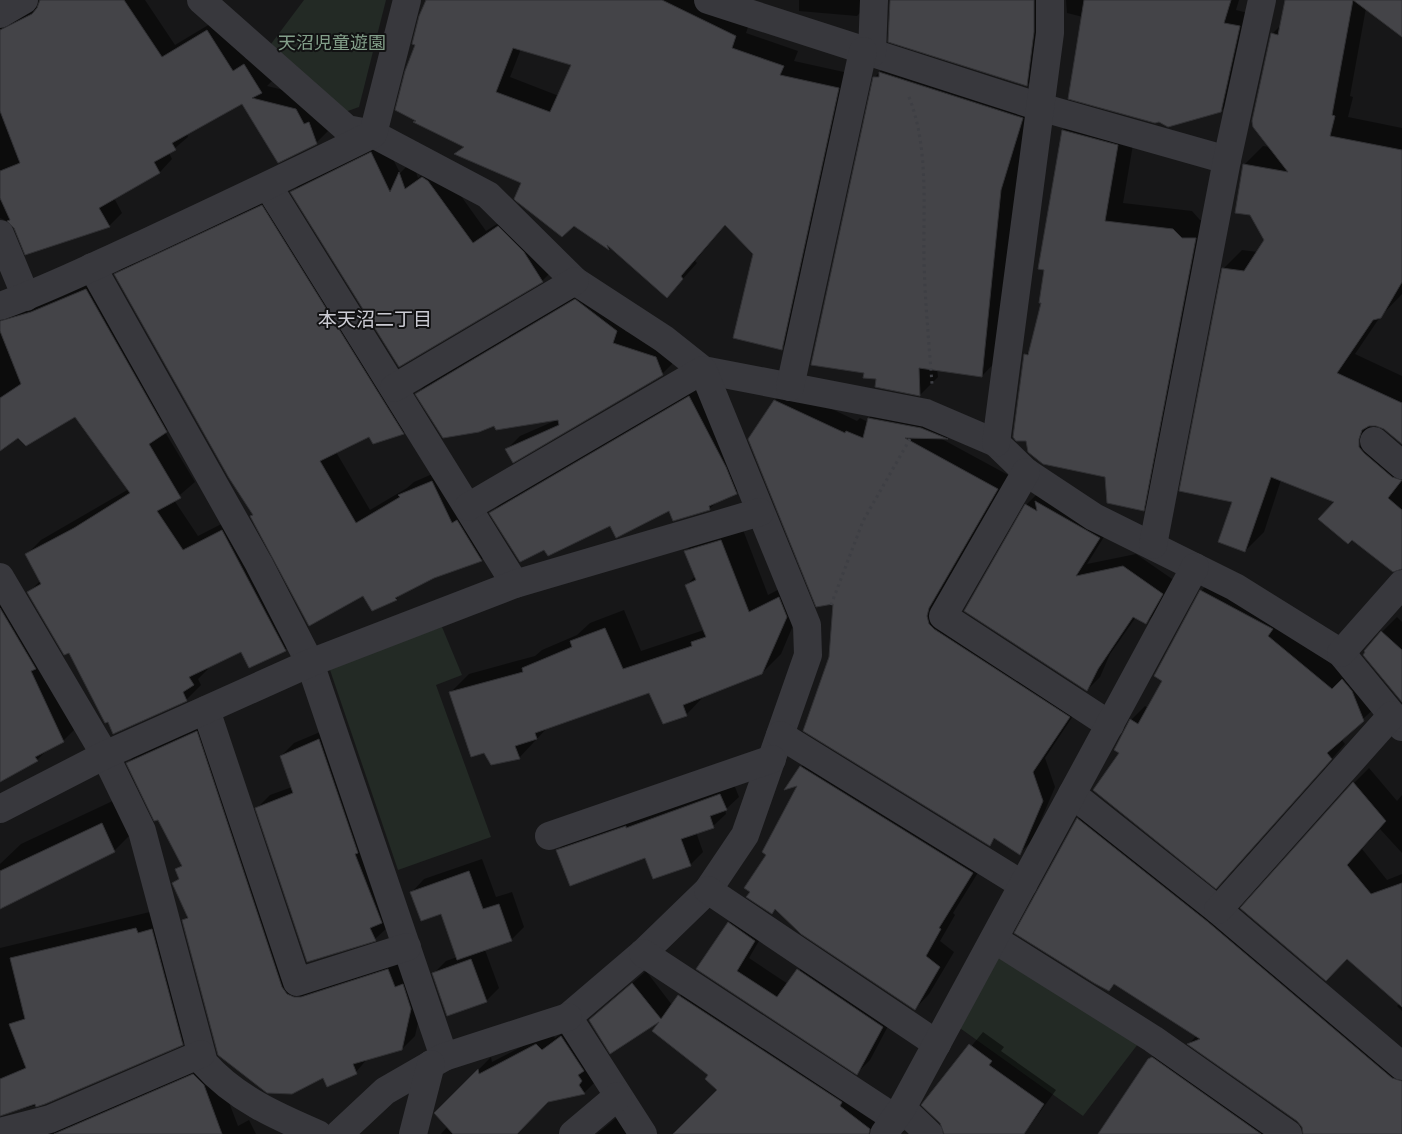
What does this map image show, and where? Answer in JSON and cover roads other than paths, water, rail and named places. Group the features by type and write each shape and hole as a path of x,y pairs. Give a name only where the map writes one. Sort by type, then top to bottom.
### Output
{"street":[{"path":"0,14 24,0"},
{"path":"201,0 348,129 373,134 488,195 575,281 664,338 703,370 926,413 996,443 1026,472 1094,517 1235,587 1341,653 1397,721 1218,910"},
{"path":"0,306 26,297 268,186 373,134 407,0"},
{"path":"708,0 757,8 874,54 1040,107 1227,160"},
{"path":"790,387 874,54 874,0"},
{"path":"996,443 1050,33 1050,0"},
{"path":"1153,545 1227,160 1262,0"},
{"path":"268,186 516,584"},
{"path":"0,234 26,297"},
{"path":"92,267 259,564 310,663 407,947 438,1060 413,1134"},
{"path":"394,388 575,281"},
{"path":"468,507 703,370"},
{"path":"339,1134 385,1091 438,1060 568,1018 643,953 708,890 745,834 808,655 807,625 703,370"},
{"path":"1374,441 1402,465"},
{"path":"1026,472 943,616 1110,725"},
{"path":"0,808 105,755 310,663 516,584 760,512"},
{"path":"894,1120 1195,567"},
{"path":"0,577 105,755 142,831 204,1062 213,1073 265,1122 318,1134"},
{"path":"1341,653 1402,584"},
{"path":"206,710 297,982 407,947"},
{"path":"549,836 776,747"},
{"path":"776,747 1023,885"},
{"path":"1072,794 1218,910 1402,1066"},
{"path":"708,890 937,1044"},
{"path":"994,939 1153,1039 1288,1134"},
{"path":"643,953 894,1120 929,1134"},
{"path":"568,1018 643,1134"},
{"path":"0,1132 66,1124 201,1054"},
{"path":"573,1134 618,1096"}],"district":[{"name":"本天沼二丁目","path":"375,318"}],"park label":[{"name":"天沼児童遊園","path":"332,42"}]}
